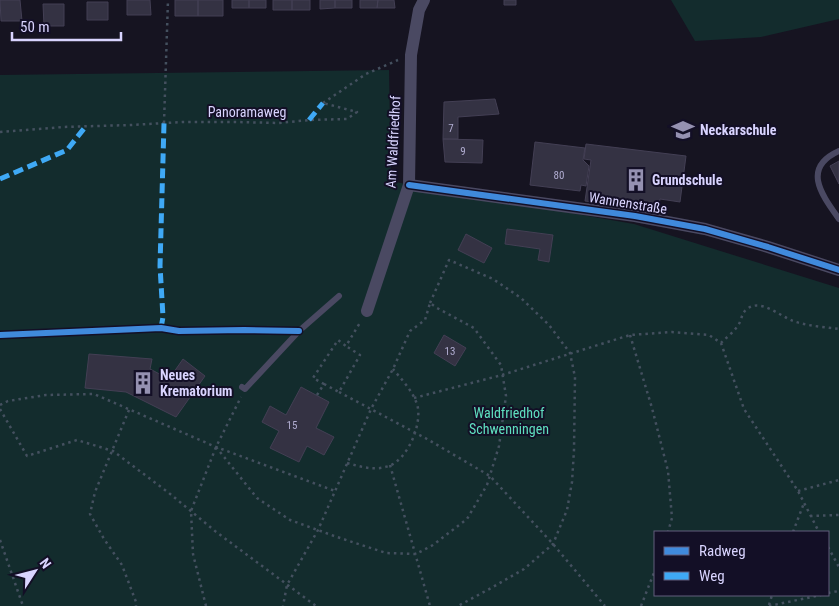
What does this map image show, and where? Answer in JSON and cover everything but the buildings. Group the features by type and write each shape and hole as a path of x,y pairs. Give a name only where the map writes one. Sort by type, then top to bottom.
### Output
{"street":[{"name":"Am Waldfriedhof","path":"367,311 409,185 411,55 419,10 424,0"},
{"name":"Wannenstraße","path":"409,185 635,216 705,229 768,246 839,270"}],"lane":[{"path":"839,151 820,164 818,180 823,196 839,219"},
{"path":"243,388 299,331 339,296"}],"path":[{"path":"164,123 168,0"},
{"path":"283,606 287,585 318,530 371,409 393,369 410,331 426,320 430,303 449,260 493,279 521,298 549,325 570,353 575,377 572,482 567,510 554,544 524,568 493,588 458,606"},
{"path":"216,447 257,498 290,520 386,552 416,554 433,545 467,519 487,485 499,446 506,396 500,365 474,328 430,303"},
{"path":"721,343 740,322 742,314 747,308 755,305 778,312 792,321 839,329"},
{"path":"346,346 367,311"},
{"path":"414,398 502,375 630,335 672,332 709,336 721,343 744,409 798,491 818,531"},
{"path":"630,335 652,408 668,471 672,518 668,531"},
{"path":"339,392 360,355 338,340 313,378 490,476 554,544 605,606"},
{"path":"347,463 369,469 390,466 404,454 415,433 418,424 418,406 411,391 393,369"},
{"path":"317,395 324,384"},
{"path":"206,606 194,554 191,511 216,447 243,388"},
{"path":"316,606 215,531 169,493 113,451 77,440 27,456 0,407 8,401 46,395 94,394 216,447 335,491"},
{"path":"130,410 95,492 90,514 104,540 122,565 136,606"},
{"path":"390,466 430,606"},
{"path":"798,491 839,480"},
{"path":"792,531 804,501"},
{"path":"810,516 839,516"},
{"path":"0,540 23,606"},
{"path":"829,549 839,567"},
{"path":"641,606 654,573"},
{"path":"769,606 816,596"}],"green space":[{"path":"671,0 839,0 839,19 761,37 695,41"},
{"name":"Waldfriedhof Schwenningen","path":"389,70 391,181 634,224 839,288 839,606 0,606 0,75"}],"marked path":[{"path":"309,120 323,103"},
{"path":"161,328 163,317 160,266 164,123"},
{"path":"0,179 67,150 86,126"}],"cycle path":[{"path":"409,185 635,216 705,229 839,270"},
{"path":"0,335 161,328 179,331 299,331"}],"place":[{"name":"Neckarschule","path":"683,130"},
{"name":"Grundschule","path":"636,180"},
{"name":"Neues Krematorium","path":"143,383"}]}
